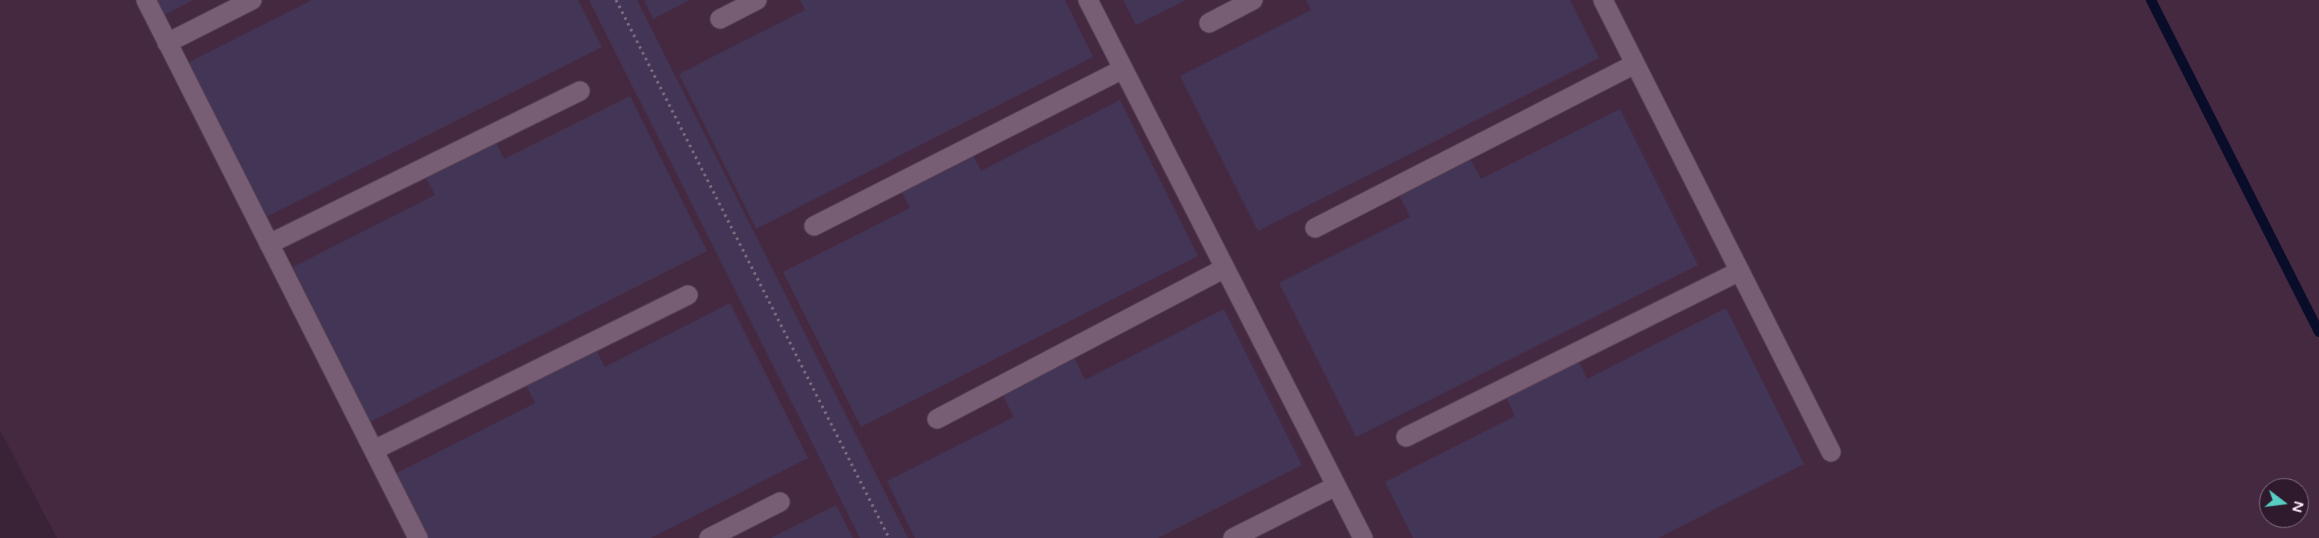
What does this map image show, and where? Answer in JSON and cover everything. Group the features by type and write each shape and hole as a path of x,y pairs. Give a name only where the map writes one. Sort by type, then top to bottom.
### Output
{"lane":[{"path":"146,0 418,538"},
{"path":"167,42 252,0"},
{"path":"720,19 757,0"},
{"path":"1088,0 1363,538"},
{"path":"1209,24 1253,0"},
{"path":"1602,0 1831,452"},
{"path":"1315,228 1635,64"},
{"path":"814,226 1123,68"},
{"path":"270,244 580,91"},
{"path":"937,419 1225,268"},
{"path":"1406,437 1740,271"},
{"path":"374,450 688,295"},
{"path":"1233,538 1336,486"},
{"path":"708,538 780,502"}],"path":[{"path":"616,0 888,538"}],"shaded area":[{"path":"0,0 2319,0 2319,538 57,538 0,430"}],"building":[{"path":"153,0 193,0 161,17"},
{"path":"312,0 578,0 602,47 264,218 187,63"},
{"path":"589,0 637,0 908,538 860,538"},
{"path":"644,0 690,0 653,19"},
{"path":"800,0 1065,0 1093,57 756,229 679,74 805,10"},
{"path":"1123,0 1186,0 1136,25"},
{"path":"1306,0 1570,0 1599,58 1258,231 1180,76 1311,10"},
{"path":"630,96 707,251 370,422 293,267 435,195 423,172 493,136 504,159"},
{"path":"1120,100 1198,256 861,427 783,272 910,208 898,185 970,149 981,171"},
{"path":"1620,109 1698,265 1356,437 1279,283 1410,217 1398,193 1469,157 1481,179"},
{"path":"730,303 808,458 651,538 424,538 393,475 535,403 523,379 593,344 605,367"},
{"path":"1726,308 1804,464 1658,538 1413,538 1385,482 1515,416 1504,393 1576,356 1587,379"},
{"path":"1224,309 1302,465 1158,538 915,538 887,481 1014,417 1002,394 1074,357 1085,380"},
{"path":"836,505 853,538 771,538"}],"waterway":[{"path":"2151,0 2319,332"}]}
